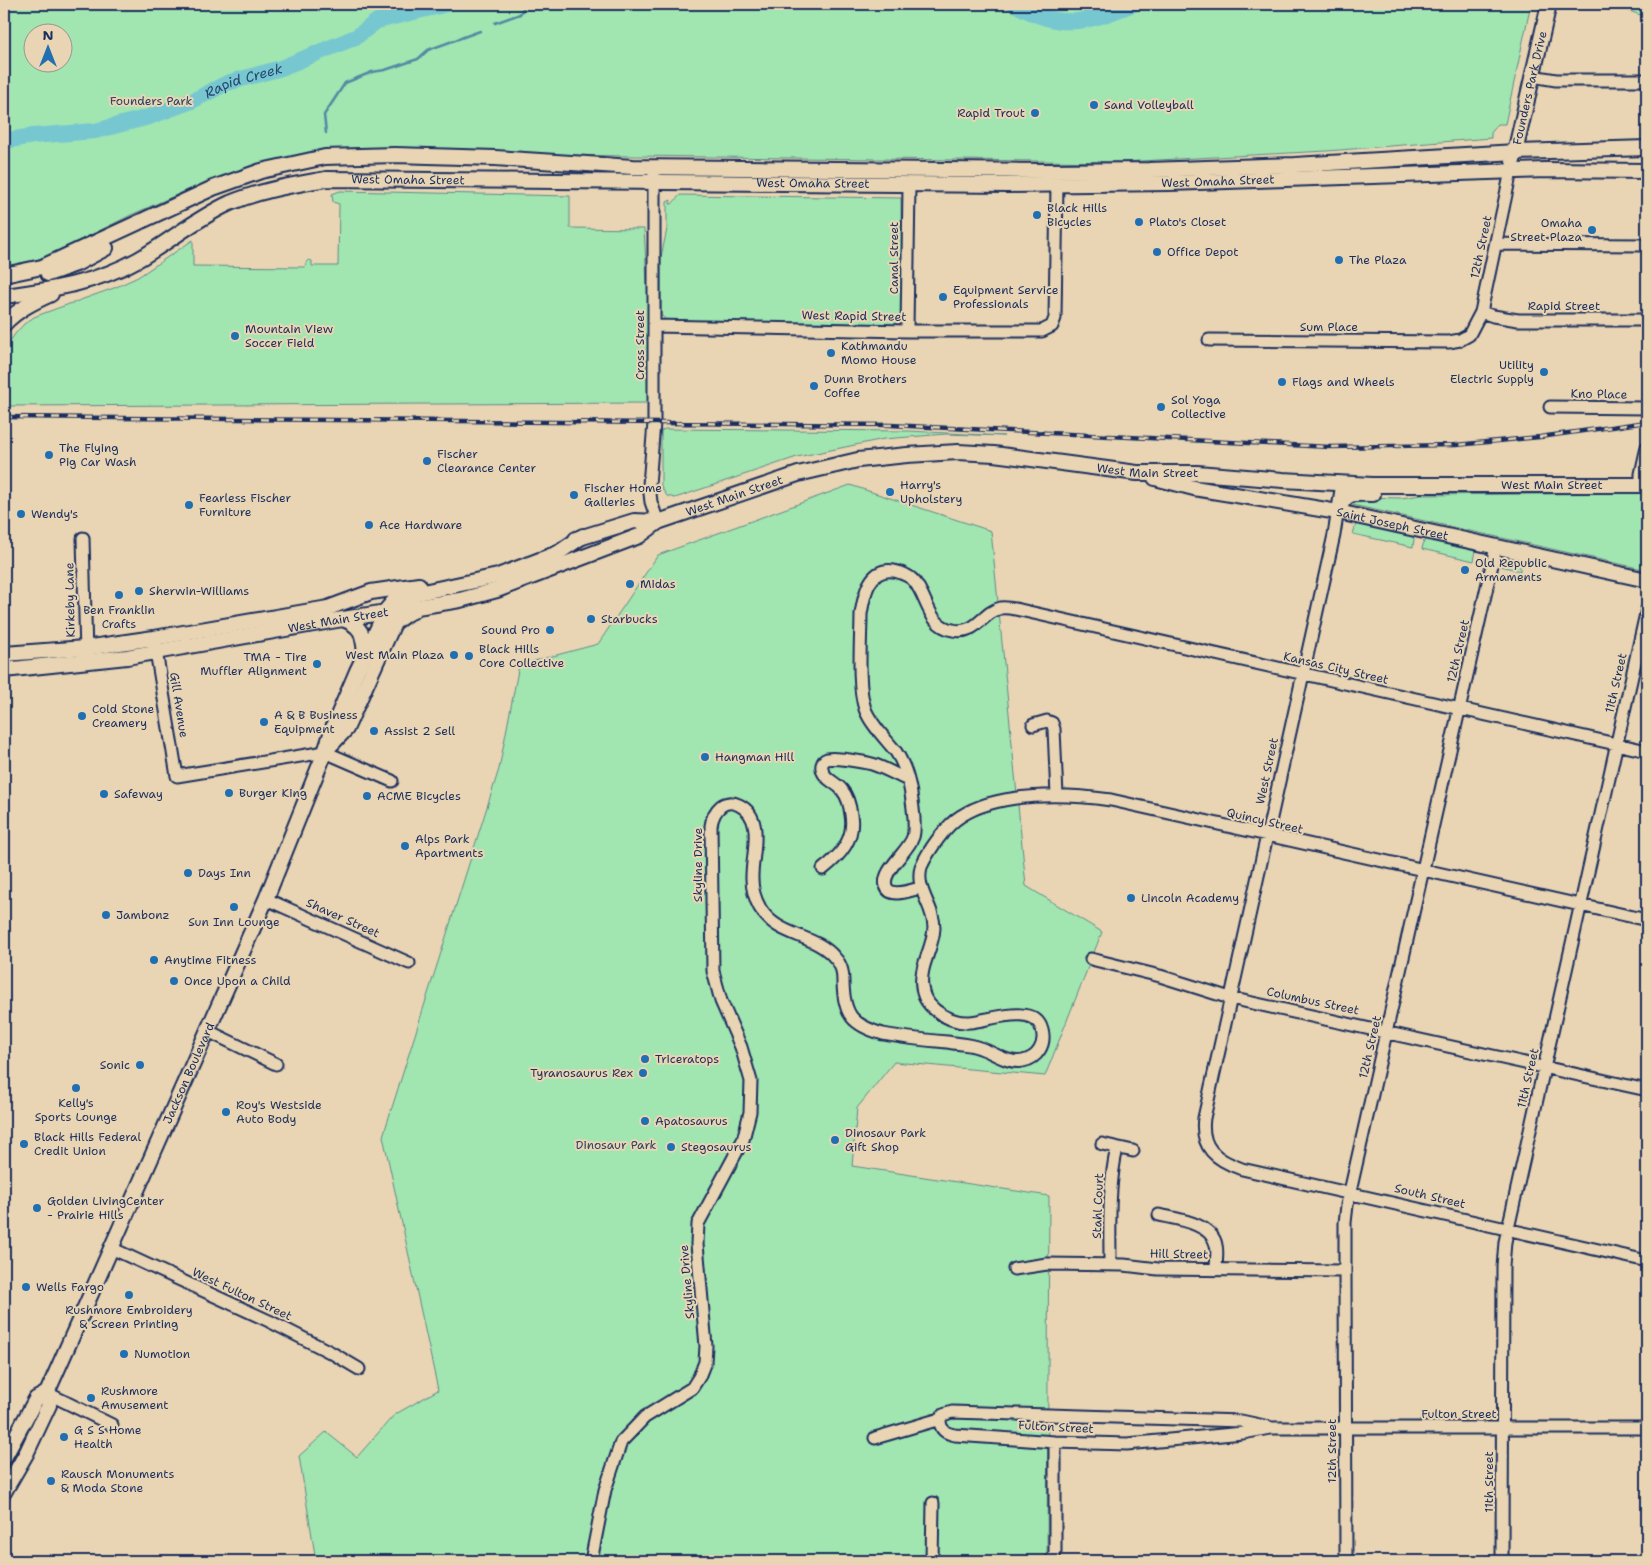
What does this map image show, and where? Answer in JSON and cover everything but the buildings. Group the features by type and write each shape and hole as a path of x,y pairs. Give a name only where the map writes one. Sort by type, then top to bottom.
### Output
{"main road":[{"name":"Founders Park Drive","path":"1511,171 1549,4"},
{"name":"West Omaha Street","path":"4,275 42,267 178,206 213,188 261,171 325,157 404,155 654,167 1048,171 1149,170 1516,152 1647,148"},
{"name":"West Omaha Street","path":"4,296 73,285 94,279 139,259 203,217 231,203 266,191 326,179 401,178 653,183 909,185 1170,183 1511,171 1647,171"},
{"path":"4,284 43,276 76,264 178,206"},
{"path":"4,324 15,313 30,304 73,285"},
{"name":"West Main Street","path":"4,670 86,655 382,615 460,600 497,590 639,536 658,522 798,474 858,460 907,454 958,452 994,454 1137,473 1197,473 1342,483 1427,486 1644,485"},
{"name":"Saint Joseph Street","path":"1137,473 1194,488 1338,512 1647,580"},
{"path":"1338,512 1344,499 1351,494 1397,495 1416,491 1427,486"},
{"name":"West Main Street","path":"155,645 328,608 377,591 442,581 479,572 583,536 634,521 658,522"},
{"path":"382,615 394,602 409,595 498,576 558,553 583,536"},
{"path":"351,600 371,600 377,605 382,615 382,628 360,681 359,700"},
{"name":"Jackson Boulevard","path":"326,752 346,729 394,623 406,614 423,607"},
{"name":"Jackson Boulevard","path":"4,1492 22,1462 49,1405 48,1393 266,899 326,752 334,725 382,615"},
{"path":"343,619 352,622 360,630 365,655"},
{"name":"West Main Street","path":"4,654 86,655"},
{"name":"Jackson Boulevard","path":"5,1454 36,1399 48,1393"},
{"path":"5,1454 22,1462"}],"street":[{"path":"1532,76 1556,80 1647,80"},
{"name":"Cross Street","path":"654,167 654,423 649,485 651,502 658,522"},
{"name":"12th Street","path":"1449,342 1460,340 1469,335 1481,312 1511,171"},
{"name":"West Rapid Street","path":"654,326 907,331 1042,331 1052,326 1055,318 1057,184"},
{"name":"Canal Street","path":"907,331 909,185"},
{"path":"1496,244 1647,245"},
{"name":"Rapid Street","path":"1481,312 1518,320 1647,320"},
{"name":"Sum Place","path":"1209,340 1449,342"},
{"name":"Kno Place","path":"1550,406 1647,408"},
{"path":"1644,485 1641,474 1647,447"},
{"name":"West Street","path":"1210,1151 1203,1135 1204,1118 1334,535 1342,483"},
{"name":"Kirkeby Lane","path":"83,538 86,655"},
{"name":"12th Street","path":"1346,1561 1345,1224 1350,1192 1496,547"},
{"name":"Kansas City Street","path":"908,780 897,754 871,720 863,702 862,614 866,591 876,573 883,570 900,572 913,580 935,620 948,629 956,631 972,628 994,611 1001,608 1020,610 1647,751"},
{"name":"11th Street","path":"1502,1561 1503,1266 1508,1228 1647,609"},
{"name":"Gill Avenue","path":"155,645 177,776 326,752"},
{"path":"1033,725 1047,721 1052,723 1054,729 1057,796"},
{"path":"326,752 392,781"},
{"path":"823,870 844,850 852,833 852,826 850,806 847,798 838,786 822,772 821,765 826,760 871,764 908,780 913,806 913,836 902,855 890,869 885,884 887,889 893,892 920,888"},
{"name":"Quincy Street","path":"920,888 919,873 923,862 945,831 959,816 1000,801 1022,798 1082,796 1111,800 1647,920"},
{"name":"Skyline Drive","path":"591,1561 605,1490 621,1442 645,1417 692,1388 702,1370 706,1346 697,1251 698,1224 743,1140 750,1112 751,1082 746,1061 721,1001 714,971 710,837 714,816 722,805 730,803 737,804 750,813 755,828 752,878 759,906 764,914 781,929 818,944 838,961 842,968 845,1007 854,1021 883,1034 974,1046 1009,1061 1030,1059 1038,1052 1044,1039 1041,1026 1035,1019 1020,1014 970,1022 960,1021 948,1018 929,1005 924,996 922,972 934,928 933,917 920,888"},
{"name":"Shaver Street","path":"266,899 409,963"},
{"name":"Columbus Street","path":"1091,959 1160,976 1230,998 1647,1090"},
{"path":"208,1031 276,1064"},
{"path":"1102,1144 1133,1151"},
{"name":"Stahl Court","path":"1110,1265 1110,1191 1117,1148"},
{"name":"South Street","path":"1210,1151 1223,1162 1242,1169 1647,1260"},
{"path":"1159,1215 1198,1225 1211,1235 1216,1245 1216,1269"},
{"name":"West Fulton Street","path":"111,1248 269,1321 359,1369"},
{"name":"Hill Street","path":"1014,1270 1047,1264 1110,1265 1158,1269 1345,1271"},
{"path":"48,1393 112,1425"},
{"name":"Fulton Street","path":"875,1438 940,1419 947,1413 960,1412 1241,1421 1270,1428"},
{"name":"Fulton Street","path":"940,1419 941,1428 946,1433 955,1435 1055,1442 1145,1443 1243,1433 1270,1428 1647,1428"},
{"path":"1050,1561 1054,1553 1055,1542 1055,1442"},
{"path":"932,1561 933,1503"}],"green space":[{"name":"Founders Park","path":"4,4 1531,4 1505,124 1498,124 1491,133 1491,138 1327,151 1121,162 469,154 344,153 298,155 253,165 183,192 131,215 47,257 4,267"},
{"path":"1609,4 1647,4 1647,17 1614,6"},
{"path":"340,191 570,196 570,228 644,229 649,317 649,403 4,406 4,349 24,324 34,317 114,288 138,277 193,240 193,266 305,267 309,260 312,261 312,266 338,266 339,204 333,202 332,194"},
{"path":"680,195 901,198 902,318 894,325 667,321 661,315 661,257 667,229 667,202 671,200 670,204 672,204"},
{"path":"665,429 909,431 1004,436 946,434 884,439 797,457 675,498 667,496 661,487 661,431"},
{"name":"Dinosaur Park","path":"850,485 991,531 1026,886 1102,932 1045,1076 894,1062 857,1108 852,1166 1049,1196 1047,1561 316,1561 299,1456 326,1432 357,1457 394,1415 438,1390 383,1136 499,769 519,665 598,644 658,555"},
{"path":"1647,493 1647,570 1348,504 1353,497 1401,498 1421,495"},
{"path":"1356,524 1412,536 1414,539 1413,547 1353,534"},
{"path":"1427,539 1476,550 1474,561 1422,549 1424,541"},
{"path":"1510,561 1520,563 1520,571 1501,566"}],"waterway":[{"name":"Rapid Creek","path":"4,141 33,136 95,131 149,117 192,101 227,83 281,68 356,37 377,21 447,4"},
{"path":"495,23 520,14 526,4"},
{"name":"Rapid Creek","path":"1015,4 1031,13 1060,21 1074,21 1101,16 1133,4"},
{"path":"326,133 324,115 345,83 372,72 385,70 418,59 428,50 480,31"}],"railway":[{"path":"4,417 890,425 1330,447 1456,445 1540,437 1647,422"}],"place":[{"name":"Sand Volleyball","path":"1094,105"},
{"name":"Rapid Trout","path":"1035,113"},
{"name":"Black Hills Bicycles","path":"1037,215"},
{"name":"Plato's Closet","path":"1139,222"},
{"name":"Omaha Street Plaza","path":"1592,230"},
{"name":"Office Depot","path":"1157,252"},
{"name":"The Plaza","path":"1339,260"},
{"name":"Equipment Service Professionals","path":"943,297"},
{"name":"Mountain View Soccer Field","path":"235,336"},
{"name":"Kathmandu Momo House","path":"831,353"},
{"name":"Utility Electric Supply","path":"1544,372"},
{"name":"Flags and Wheels","path":"1282,382"},
{"name":"Dunn Brothers Coffee","path":"814,386"},
{"name":"Sol Yoga Collective","path":"1161,407"},
{"name":"The Flying Pig Car Wash","path":"49,455"},
{"name":"Fischer Clearance Center","path":"427,461"},
{"name":"Harry's Upholstery","path":"890,492"},
{"name":"Fischer Home Galleries","path":"574,495"},
{"name":"Fearless Fischer Furniture","path":"189,505"},
{"name":"Wendy's","path":"21,514"},
{"name":"Ace Hardware","path":"369,525"},
{"name":"Old Republic Armaments","path":"1465,570"},
{"name":"Midas","path":"630,584"},
{"name":"Sherwin-Williams","path":"139,591"},
{"name":"Ben Franklin Crafts","path":"119,595"},
{"name":"Starbucks","path":"591,619"},
{"name":"Sound Pro","path":"550,630"},
{"name":"West Main Plaza","path":"454,655"},
{"name":"Black Hills Core Collective","path":"469,656"},
{"name":"TMA - Tire Muffler Alignment","path":"317,664"},
{"name":"Cold Stone Creamery","path":"82,716"},
{"name":"A & B Business Equipment","path":"264,722"},
{"name":"Assist 2 Sell","path":"374,731"},
{"name":"Hangman Hill","path":"705,757"},
{"name":"Burger King","path":"229,793"},
{"name":"Safeway","path":"104,794"},
{"name":"ACME Bicycles","path":"367,796"},
{"name":"Alps Park Apartments","path":"405,846"},
{"name":"Days Inn","path":"188,873"},
{"name":"Lincoln Academy","path":"1131,898"},
{"name":"Sun Inn Lounge","path":"234,907"},
{"name":"Jambonz","path":"106,915"},
{"name":"Anytime Fitness","path":"154,960"},
{"name":"Once Upon a Child","path":"174,981"},
{"name":"Triceratops","path":"645,1059"},
{"name":"Sonic","path":"140,1065"},
{"name":"Tyranosaurus Rex","path":"643,1073"},
{"name":"Kelly's Sports Lounge","path":"76,1088"},
{"name":"Roy's Westside Auto Body","path":"226,1112"},
{"name":"Apatosaurus","path":"645,1121"},
{"name":"Dinosaur Park Gift Shop","path":"835,1140"},
{"name":"Black Hills Federal Credit Union","path":"24,1144"},
{"name":"Stegosaurus","path":"671,1147"},
{"name":"Golden LivingCenter - Prairie Hills","path":"37,1208"},
{"name":"Wells Fargo","path":"26,1287"},
{"name":"Rushmore Embroidery & Screen Printing","path":"129,1295"},
{"name":"Numotion","path":"124,1354"},
{"name":"Rushmore Amusement","path":"91,1398"},
{"name":"G S S Home Health","path":"64,1437"},
{"name":"Rausch Monuments & Moda Stone","path":"51,1481"}]}
